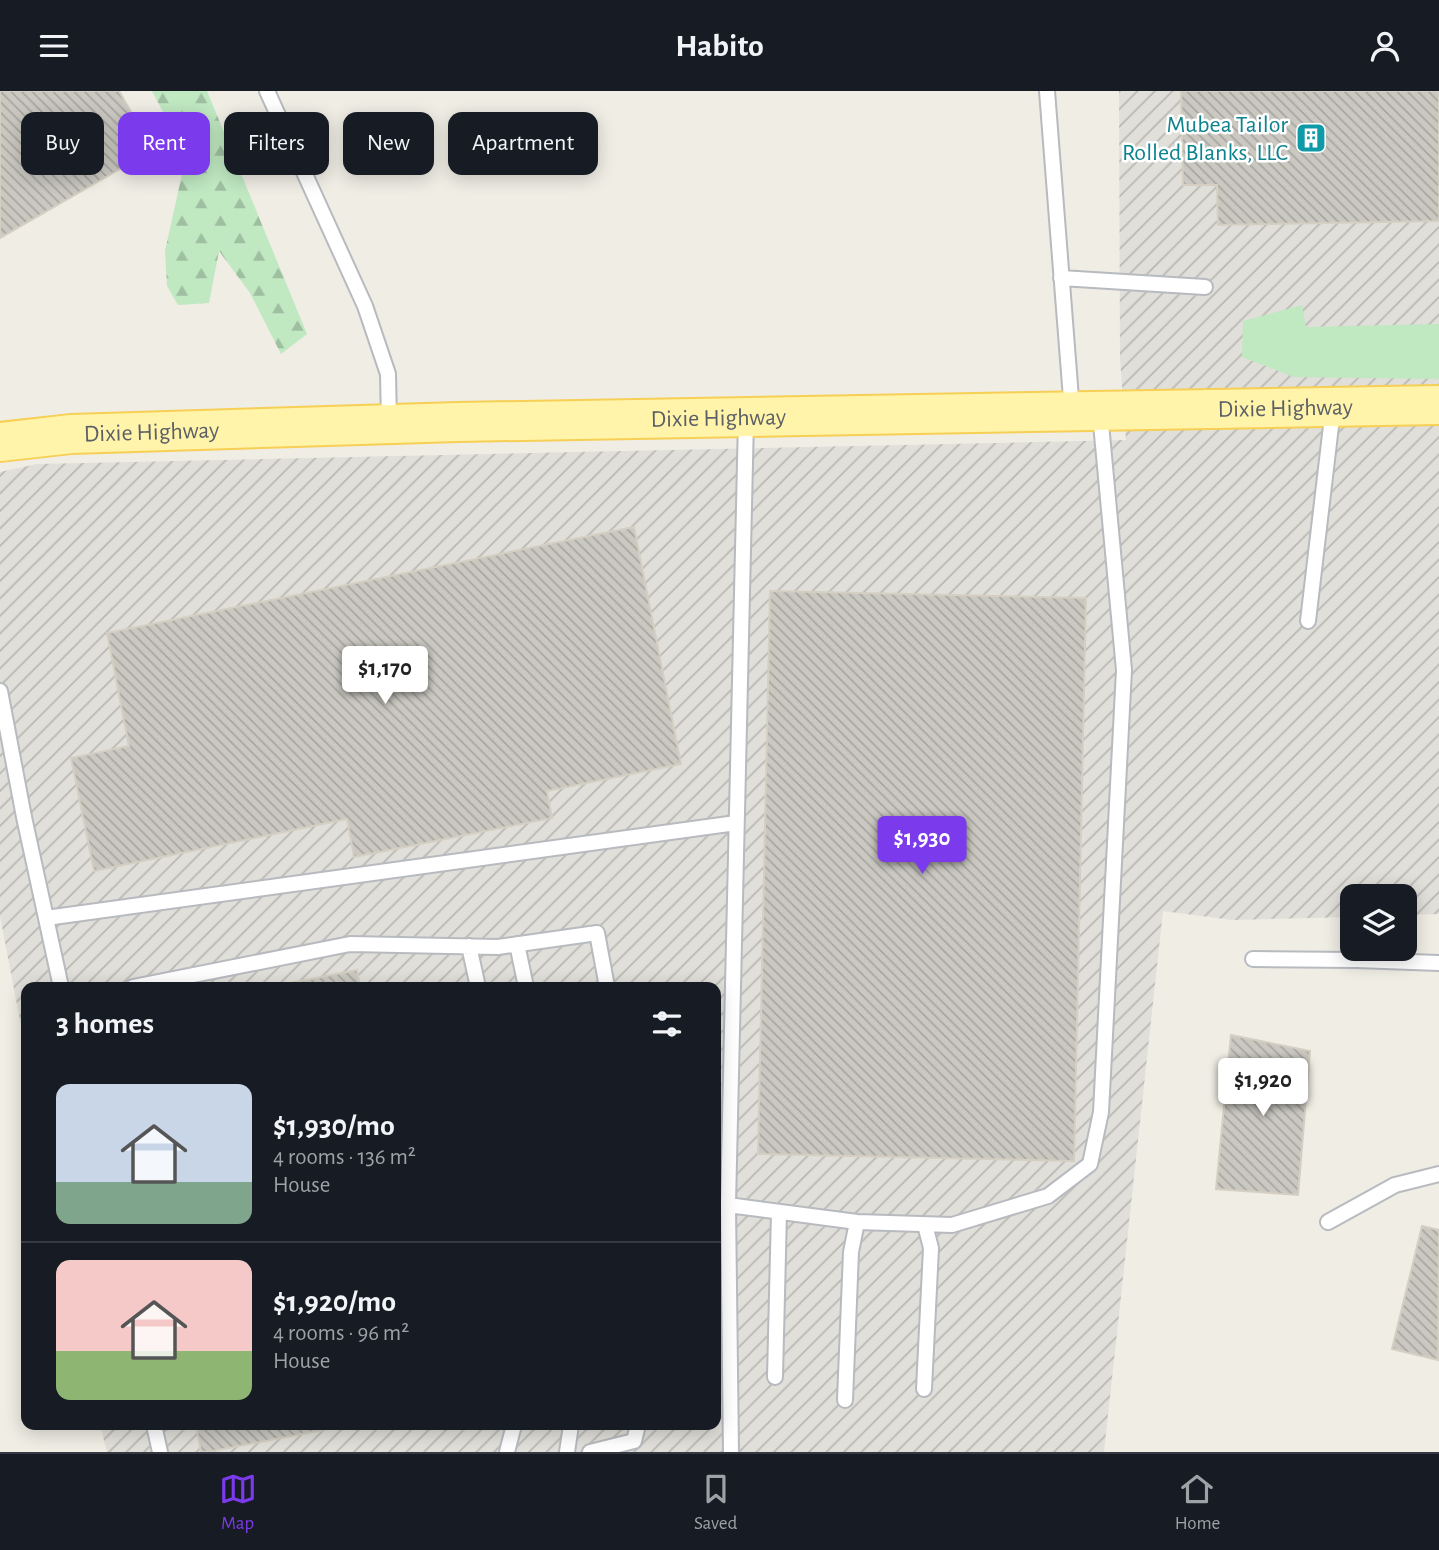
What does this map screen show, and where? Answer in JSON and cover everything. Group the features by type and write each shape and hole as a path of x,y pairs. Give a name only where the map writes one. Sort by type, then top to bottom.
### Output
{"main road":[{"name":"Dixie Highway","path":"0,442 71,434 389,424 1439,405"}],"lane":[{"path":"267,91 365,306 387,374 389,424"},
{"path":"728,1205 857,1222 952,1225 1048,1196 1090,1164 1101,1112 1124,670 1086,411 1061,278 1047,91"},
{"path":"1061,278 1205,287"},
{"path":"1308,621 1333,407"},
{"path":"731,1452 728,1205 746,417"},
{"path":"0,691 60,982"},
{"path":"46,918 736,823"},
{"path":"157,982 350,944 498,947 597,933 606,982"},
{"path":"517,944 525,982"},
{"path":"469,946 477,982"},
{"path":"1253,959 1439,963"},
{"path":"1328,1221 1395,1185 1439,1174"},
{"path":"775,1377 779,1212"},
{"path":"845,1400 850,1252 857,1222"},
{"path":"924,1389 931,1248 925,1224"},
{"path":"155,1430 160,1452"},
{"path":"507,1452 513,1430"},
{"path":"567,1452 570,1430"},
{"path":"590,1452 634,1441 637,1430"}],"shaded area":[{"path":"1119,91 1439,91 1439,914 1417,915 1417,884 1340,884 1340,917 1232,920 1163,911 1104,1452 107,1452 101,1430 721,1430 721,982 21,982 21,1026 0,916 0,472 37,464 1126,440 1120,358"}],"green space":[{"path":"152,91 207,91 224,132 224,175 242,175 307,334 281,354 250,293 219,251 209,303 178,305 167,286 165,251 182,175 210,175 210,112 163,112"},
{"path":"1302,305 1306,327 1439,324 1439,379 1294,377 1242,357 1243,321"}],"building":[{"path":"0,91 119,91 131,112 118,112 118,170 0,238"},
{"name":"Mubea Tailor Rolled Blanks, LLC","path":"1181,91 1439,91 1439,221 1218,225 1217,185 1183,185"},
{"path":"634,527 681,764 547,791 552,818 354,857 347,819 94,871 71,758 129,746 107,633"},
{"path":"770,591 1086,598 1074,1161 758,1154"},
{"path":"357,970 359,982 296,982"},
{"path":"1231,1035 1310,1051 1298,1195 1216,1189"},
{"path":"1422,1226 1439,1230 1438,1360 1392,1349"},
{"path":"197,1430 323,1430 208,1452 201,1452"}],"place":[{"name":"Mubea Tailor Rolled Blanks, LLC","path":"1311,138"}]}
